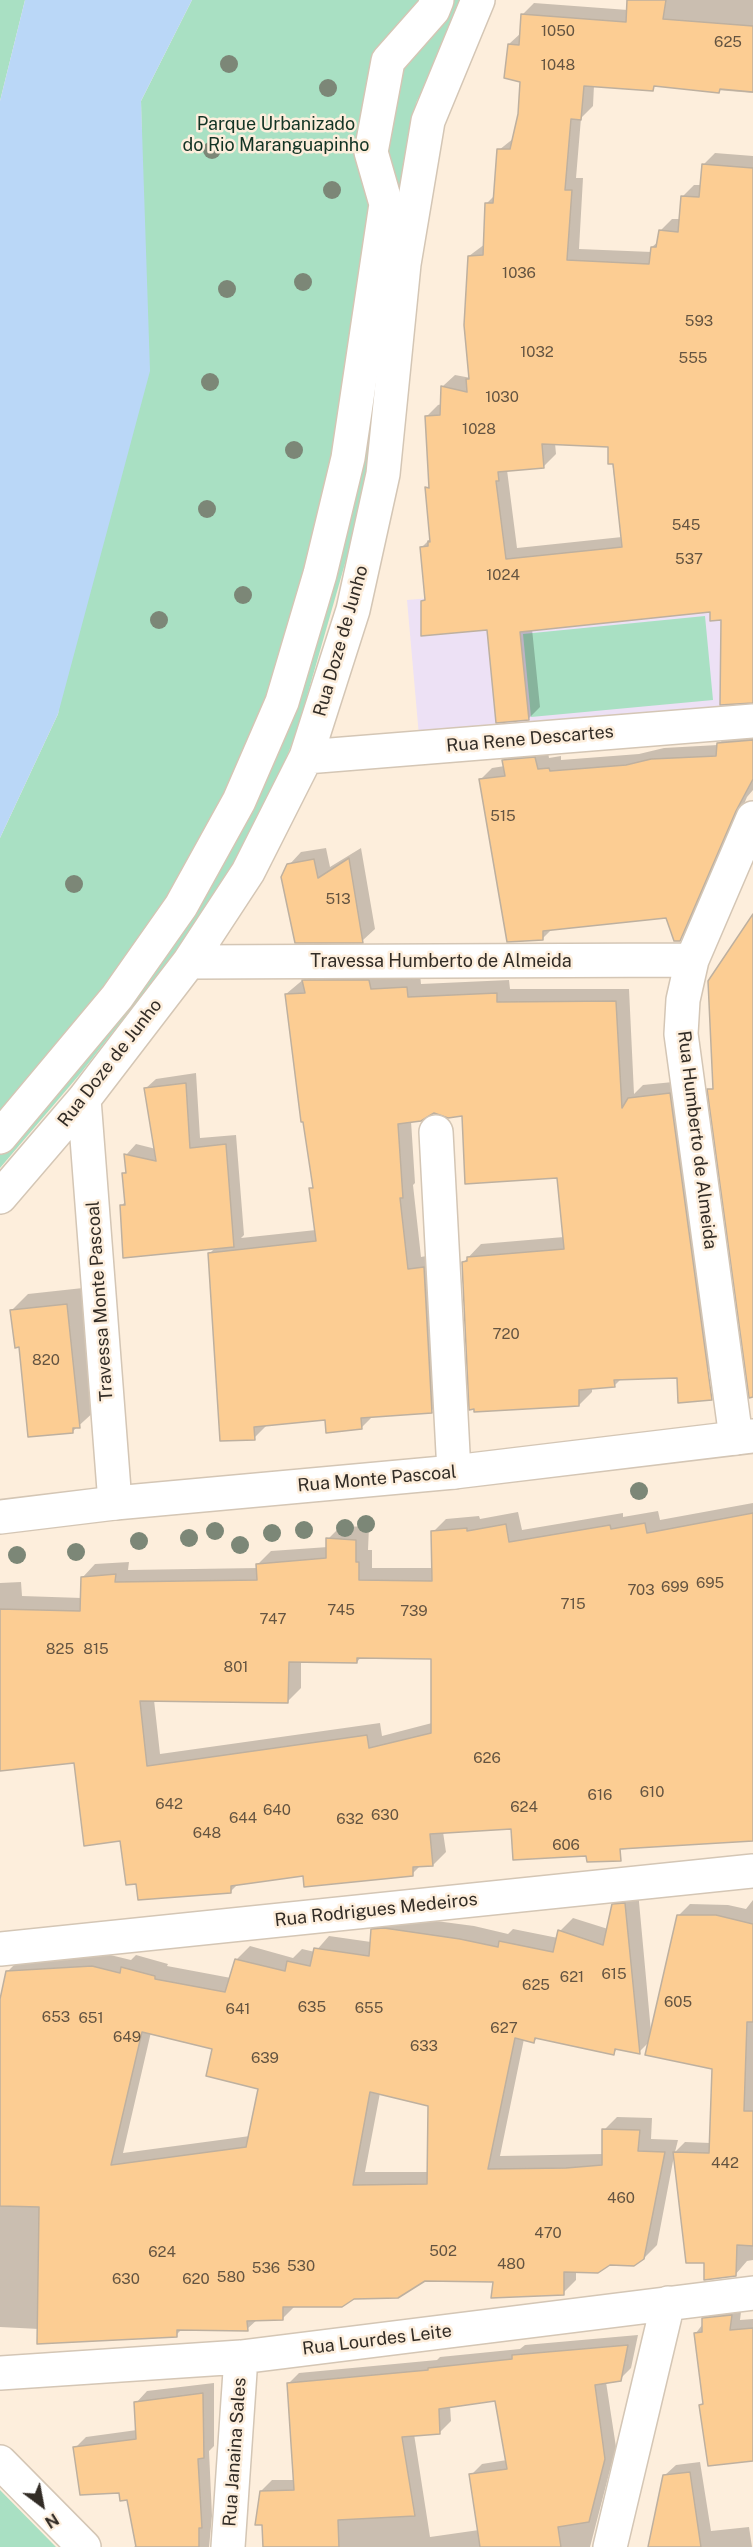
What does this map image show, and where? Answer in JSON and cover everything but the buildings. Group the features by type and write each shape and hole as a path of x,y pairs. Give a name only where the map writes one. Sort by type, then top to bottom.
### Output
{"street":[{"path":"0,1137 117,997 181,906 239,801 282,702 320,574 348,458 386,204 371,152 388,61 433,10 437,0"},
{"name":"Rua Doze de Junho","path":"0,1197 84,1099 189,962 248,872 306,757 353,610 383,474 404,264 428,120 478,0"},
{"name":"Rua Rene Descartes","path":"306,757 753,721"},
{"name":"Rua Humberto de Almeida","path":"745,1437 681,1034 683,1000 692,960 753,818"},
{"name":"Travessa Humberto de Almeida","path":"189,962 692,960"},
{"name":"Travessa Monte Pascoal","path":"84,1099 115,1503"},
{"path":"436,1132 454,1472"},
{"name":"Rua Monte Pascoal","path":"0,1517 115,1503 454,1472 745,1437"},
{"name":"Rua Rodrigues Medeiros","path":"0,1948 753,1871"},
{"name":"Rua Lourdes Leite","path":"0,2373 241,2357 753,2293"},
{"path":"610,2547 668,2303"},
{"name":"Rua Janaina Sales","path":"228,2547 241,2357"},
{"path":"0,2463 84,2547"}],"shaded area":[{"path":"753,570 753,709 419,736 407,600"}],"green space":[{"path":"0,0 25,0 0,101"},
{"name":"Parque Urbanizado do Rio Maranguapinho","path":"192,0 466,0 416,103 373,466 297,731 250,849 172,957 80,1074 0,1168 0,838 58,714 143,210 141,101"},
{"path":"705,616 713,700 531,717 523,634"},
{"path":"0,2490 56,2547 0,2547"}],"water":[{"path":"25,0 192,0 141,101 150,371 58,714 0,838 0,101"}]}
